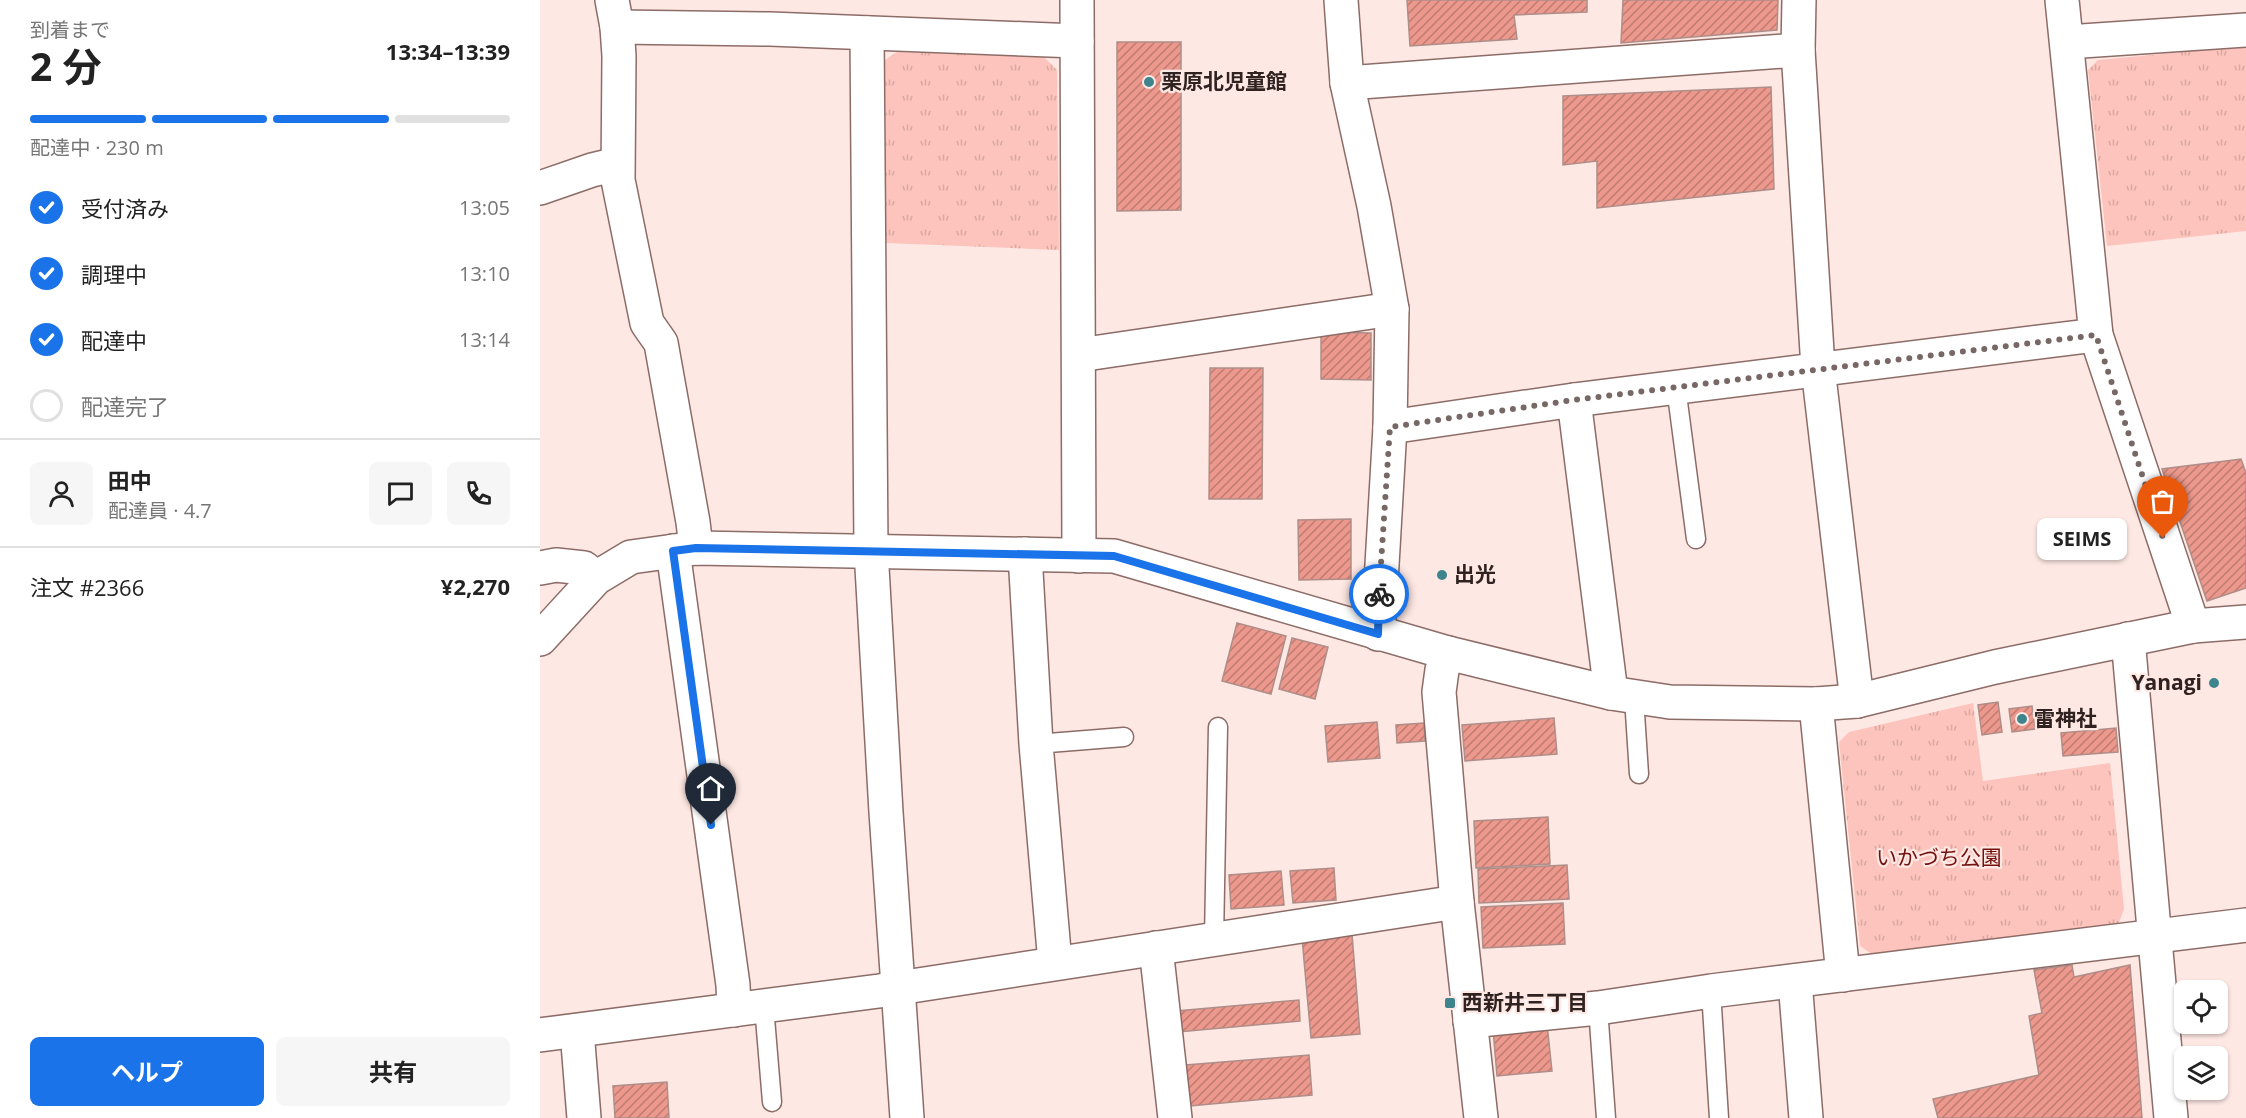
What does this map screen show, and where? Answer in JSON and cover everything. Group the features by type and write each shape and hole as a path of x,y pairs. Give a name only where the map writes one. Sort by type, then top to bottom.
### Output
{"street":[{"path":"1077,0 1079,556"},
{"path":"1341,0 1347,84 1374,206 1392,309 1390,427 1378,634"},
{"path":"1799,0 1798,50 1818,368 1857,701"},
{"path":"2062,0 2096,335 2193,626"},
{"path":"749,1008 733,985 661,343 647,323 617,164 620,56 615,14 770,29 1077,41"},
{"path":"2067,42 2246,30"},
{"path":"867,33 871,550 907,1118"},
{"path":"1347,84 1798,50"},
{"path":"541,185 617,164"},
{"path":"1079,355 1392,309"},
{"path":"1390,427 1818,368 2096,335"},
{"path":"1574,400 1623,696"},
{"path":"540,639 596,578 631,557 685,549 871,550 1114,556 1448,653 1623,696 1670,702 1816,704 1857,701 1995,667 2128,639 2193,626 2246,622"},
{"path":"1025,554 1036,744 1055,963"},
{"path":"540,568 556,566 584,568 596,578"},
{"path":"2128,639 2171,1118"},
{"path":"1448,653 1442,670 1439,692 1457,902 1481,1118"},
{"path":"1816,704 1843,975"},
{"path":"540,1035 898,988 1457,902"},
{"path":"1470,1021 1598,1008 1711,991 2246,925"},
{"path":"1156,948 1175,1118"},
{"path":"1795,981 1806,1118"},
{"path":"578,1031 584,1118"}],"lane":[{"path":"1676,387 1696,539"},
{"path":"1623,696 1639,774"},
{"path":"1214,939 1218,727"},
{"path":"1036,744 1124,737"},
{"path":"1711,991 1719,1118"},
{"path":"749,1008 772,1102"},
{"path":"1598,1008 1606,1118"}],"green space":[{"path":"2246,46 2246,231 2107,246 2088,70 2098,60"},
{"path":"897,52 1044,57 1057,70 1059,250 886,243 885,60"},
{"name":"いかづち公園","path":"1973,703 1983,781 2110,763 2124,909 2118,925 1873,955 1860,946 1839,742 1849,732"}],"building":[{"path":"1407,0 1587,0 1587,12 1514,15 1517,39 1410,46"},
{"path":"1623,0 1778,0 1777,30 1621,43"},
{"path":"1117,42 1181,42 1181,210 1117,211"},
{"path":"1771,87 1774,189 1597,208 1597,161 1563,165 1563,96"},
{"path":"1321,332 1371,333 1371,380 1321,379"},
{"path":"1210,368 1263,368 1262,499 1209,499"},
{"path":"2241,459 2246,473 2246,588 2207,601 2162,469"},
{"path":"1351,519 1351,579 1299,580 1298,520"},
{"path":"1237,623 1286,636 1271,694 1222,681"},
{"path":"1292,638 1328,647 1315,699 1279,689"},
{"path":"1998,702 2002,732 1982,735 1978,705"},
{"path":"2032,706 2035,729 2012,732 2009,709"},
{"path":"1554,718 1557,754 1465,761 1462,725"},
{"path":"1377,722 1380,758 1328,762 1325,726"},
{"path":"1424,723 1425,741 1397,743 1396,725"},
{"path":"2116,728 2118,752 2063,756 2061,733"},
{"path":"1548,817 1550,864 1476,868 1474,821"},
{"path":"1567,865 1569,899 1479,903 1478,869"},
{"path":"1334,868 1336,900 1293,903 1290,871"},
{"path":"1281,871 1284,905 1231,909 1229,875"},
{"path":"1563,903 1565,944 1483,948 1481,907"},
{"path":"1352,934 1360,1034 1311,1038 1302,938"},
{"path":"2072,965 2074,977 2130,965 2142,1118 1938,1118 1933,1099 2039,1075 2029,1016 2042,1013 2034,970"},
{"path":"1299,1000 1300,1021 1178,1032 1176,1011"},
{"path":"1547,1024 1552,1071 1497,1076 1493,1029"},
{"path":"1309,1055 1312,1095 1190,1106 1186,1065"},
{"path":"667,1082 669,1118 615,1118 613,1086"}],"way so far":[{"path":"1379,594 1390,427 1818,368 2096,335 2163,538"}],"place":[{"name":"栗原北児童館","path":"1149,82"},
{"name":"SEIMS","path":"2163,538"},
{"name":"出光","path":"1442,575"},
{"name":"Yanagi","path":"2214,683"},
{"name":"雷神社","path":"2022,719"},
{"name":"西新井三丁目","path":"1450,1003"}],"route":[{"path":"711,825 673,551 696,548 1114,556 1378,634 1379,594"}]}
